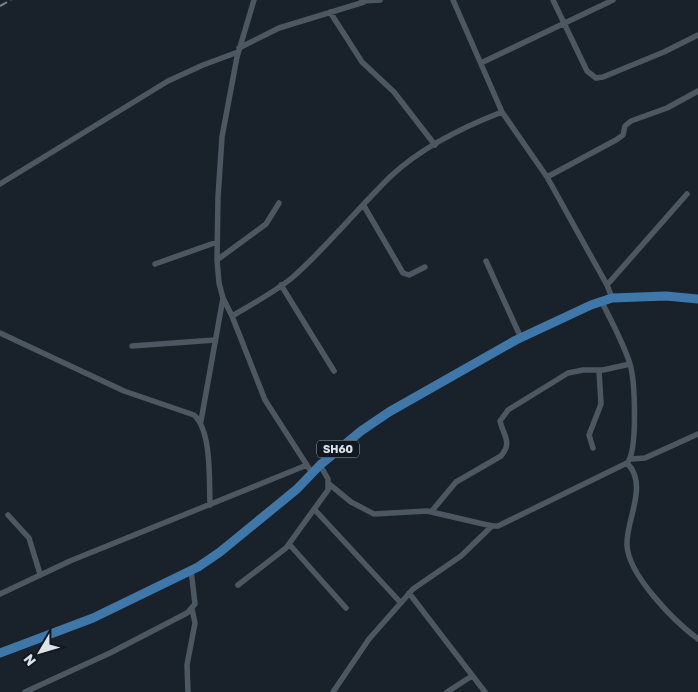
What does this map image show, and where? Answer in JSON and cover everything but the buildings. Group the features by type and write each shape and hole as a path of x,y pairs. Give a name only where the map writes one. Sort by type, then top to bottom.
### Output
{"main road":[{"name":"SH60","path":"0,653 93,618 191,570 220,552 297,489 310,469 320,464 361,431 389,412 521,338 601,300 649,296 698,299"}],"street":[{"path":"0,594 40,574 210,505 310,469 264,400 232,316 223,298 217,260 222,137 239,50 254,0"},
{"path":"0,184 168,82 239,50 279,28 361,1 380,0"},
{"path":"453,0 502,112 547,177 607,285 612,298"},
{"path":"553,0 587,71 596,78 603,77 664,52 698,35"},
{"path":"481,63 613,0"},
{"path":"330,12 362,62 394,92 435,145"},
{"path":"547,177 616,140 622,135 626,126 631,121 667,108 698,91"},
{"path":"232,316 281,285 299,271 392,176 435,145 473,123 502,112"},
{"path":"607,285 687,194"},
{"path":"217,260 266,224 279,203"},
{"path":"364,206 403,273 408,275 425,267"},
{"path":"155,264 217,242"},
{"path":"486,261 521,338"},
{"path":"281,285 334,371"},
{"path":"210,505 205,434 201,421 223,298"},
{"path":"601,300 630,364 634,420 629,461 635,473 636,484 627,544 631,559 650,590 680,625 698,639"},
{"path":"0,332 46,352 124,391 194,415 201,421"},
{"path":"132,346 215,340"},
{"path":"431,512 456,482 488,464 506,450 508,441 500,421 503,413 568,373 630,364"},
{"path":"593,448 589,435 601,404 599,370"},
{"path":"320,464 329,484 351,502 374,514 431,512 498,526 629,461 645,458 698,434"},
{"path":"238,585 289,544 328,490 329,484"},
{"path":"314,509 400,603"},
{"path":"8,515 29,538 40,574"},
{"path":"333,692 368,638 400,603 421,582 461,556 492,526"},
{"path":"289,544 346,608"},
{"path":"188,692 187,665 195,623 192,609 196,598 191,570"},
{"path":"410,593 485,692"},
{"path":"25,692 119,648 192,609"},
{"path":"447,692 472,676"}],"railway":[{"path":"0,6 11,0"}]}
